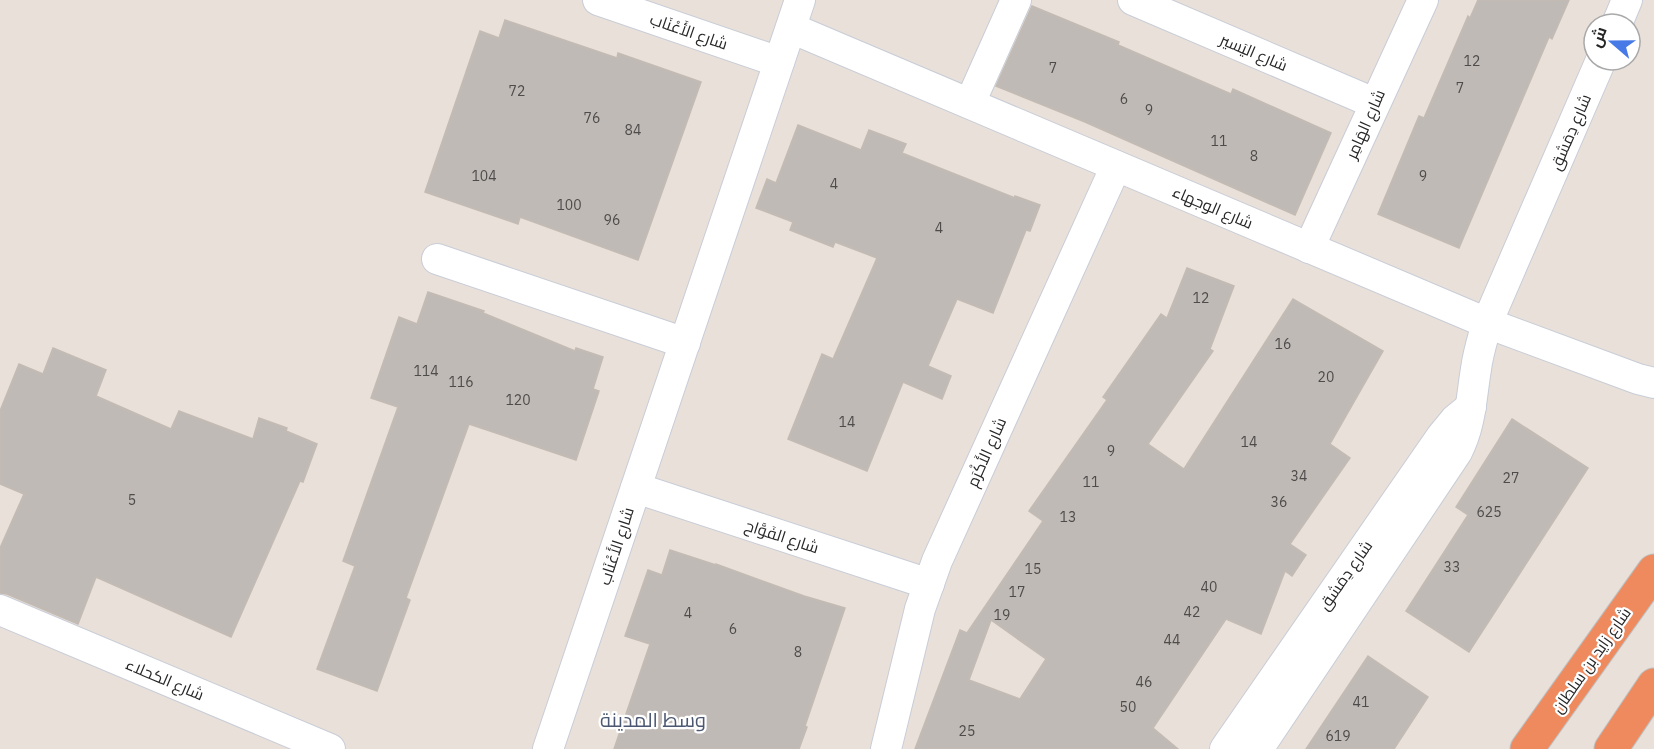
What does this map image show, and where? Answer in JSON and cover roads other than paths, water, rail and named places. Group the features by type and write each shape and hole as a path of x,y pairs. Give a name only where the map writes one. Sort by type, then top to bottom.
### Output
{"highway":[{"name":"شارع زايد بن سلطان","path":"1527,749 1654,571"},
{"path":"1611,749 1654,685"}],"street":[{"name":"شارع الأَعْنَاب","path":"598,0 779,62"},
{"path":"970,103 1016,0"},
{"name":"شارع اليَسير","path":"1133,0 1374,103"},
{"name":"شارع الهَامِر","path":"1309,248 1423,0"},
{"name":"شارع الأَعْنَاب","path":"548,749 795,14"},
{"name":"شارع الوجهاء","path":"795,14 970,103 1487,323 1649,384"},
{"name":"شارع دِمَشق","path":"1258,749 1457,452 1468,426 1476,368 1487,323 1596,72"},
{"name":"شارع الأَكْرَم","path":"885,749 920,609 929,584 948,536 1116,165"},
{"path":"437,259 685,343"},
{"name":"شارع دِمَشق","path":"1225,749 1441,437 1470,407"},
{"name":"شارع الفَوَّاح","path":"636,488 929,584"},
{"name":"شارع الكحلاء","path":"0,610 330,749"}],"district":[{"name":"وسط المدينة","path":"653,720"}]}
